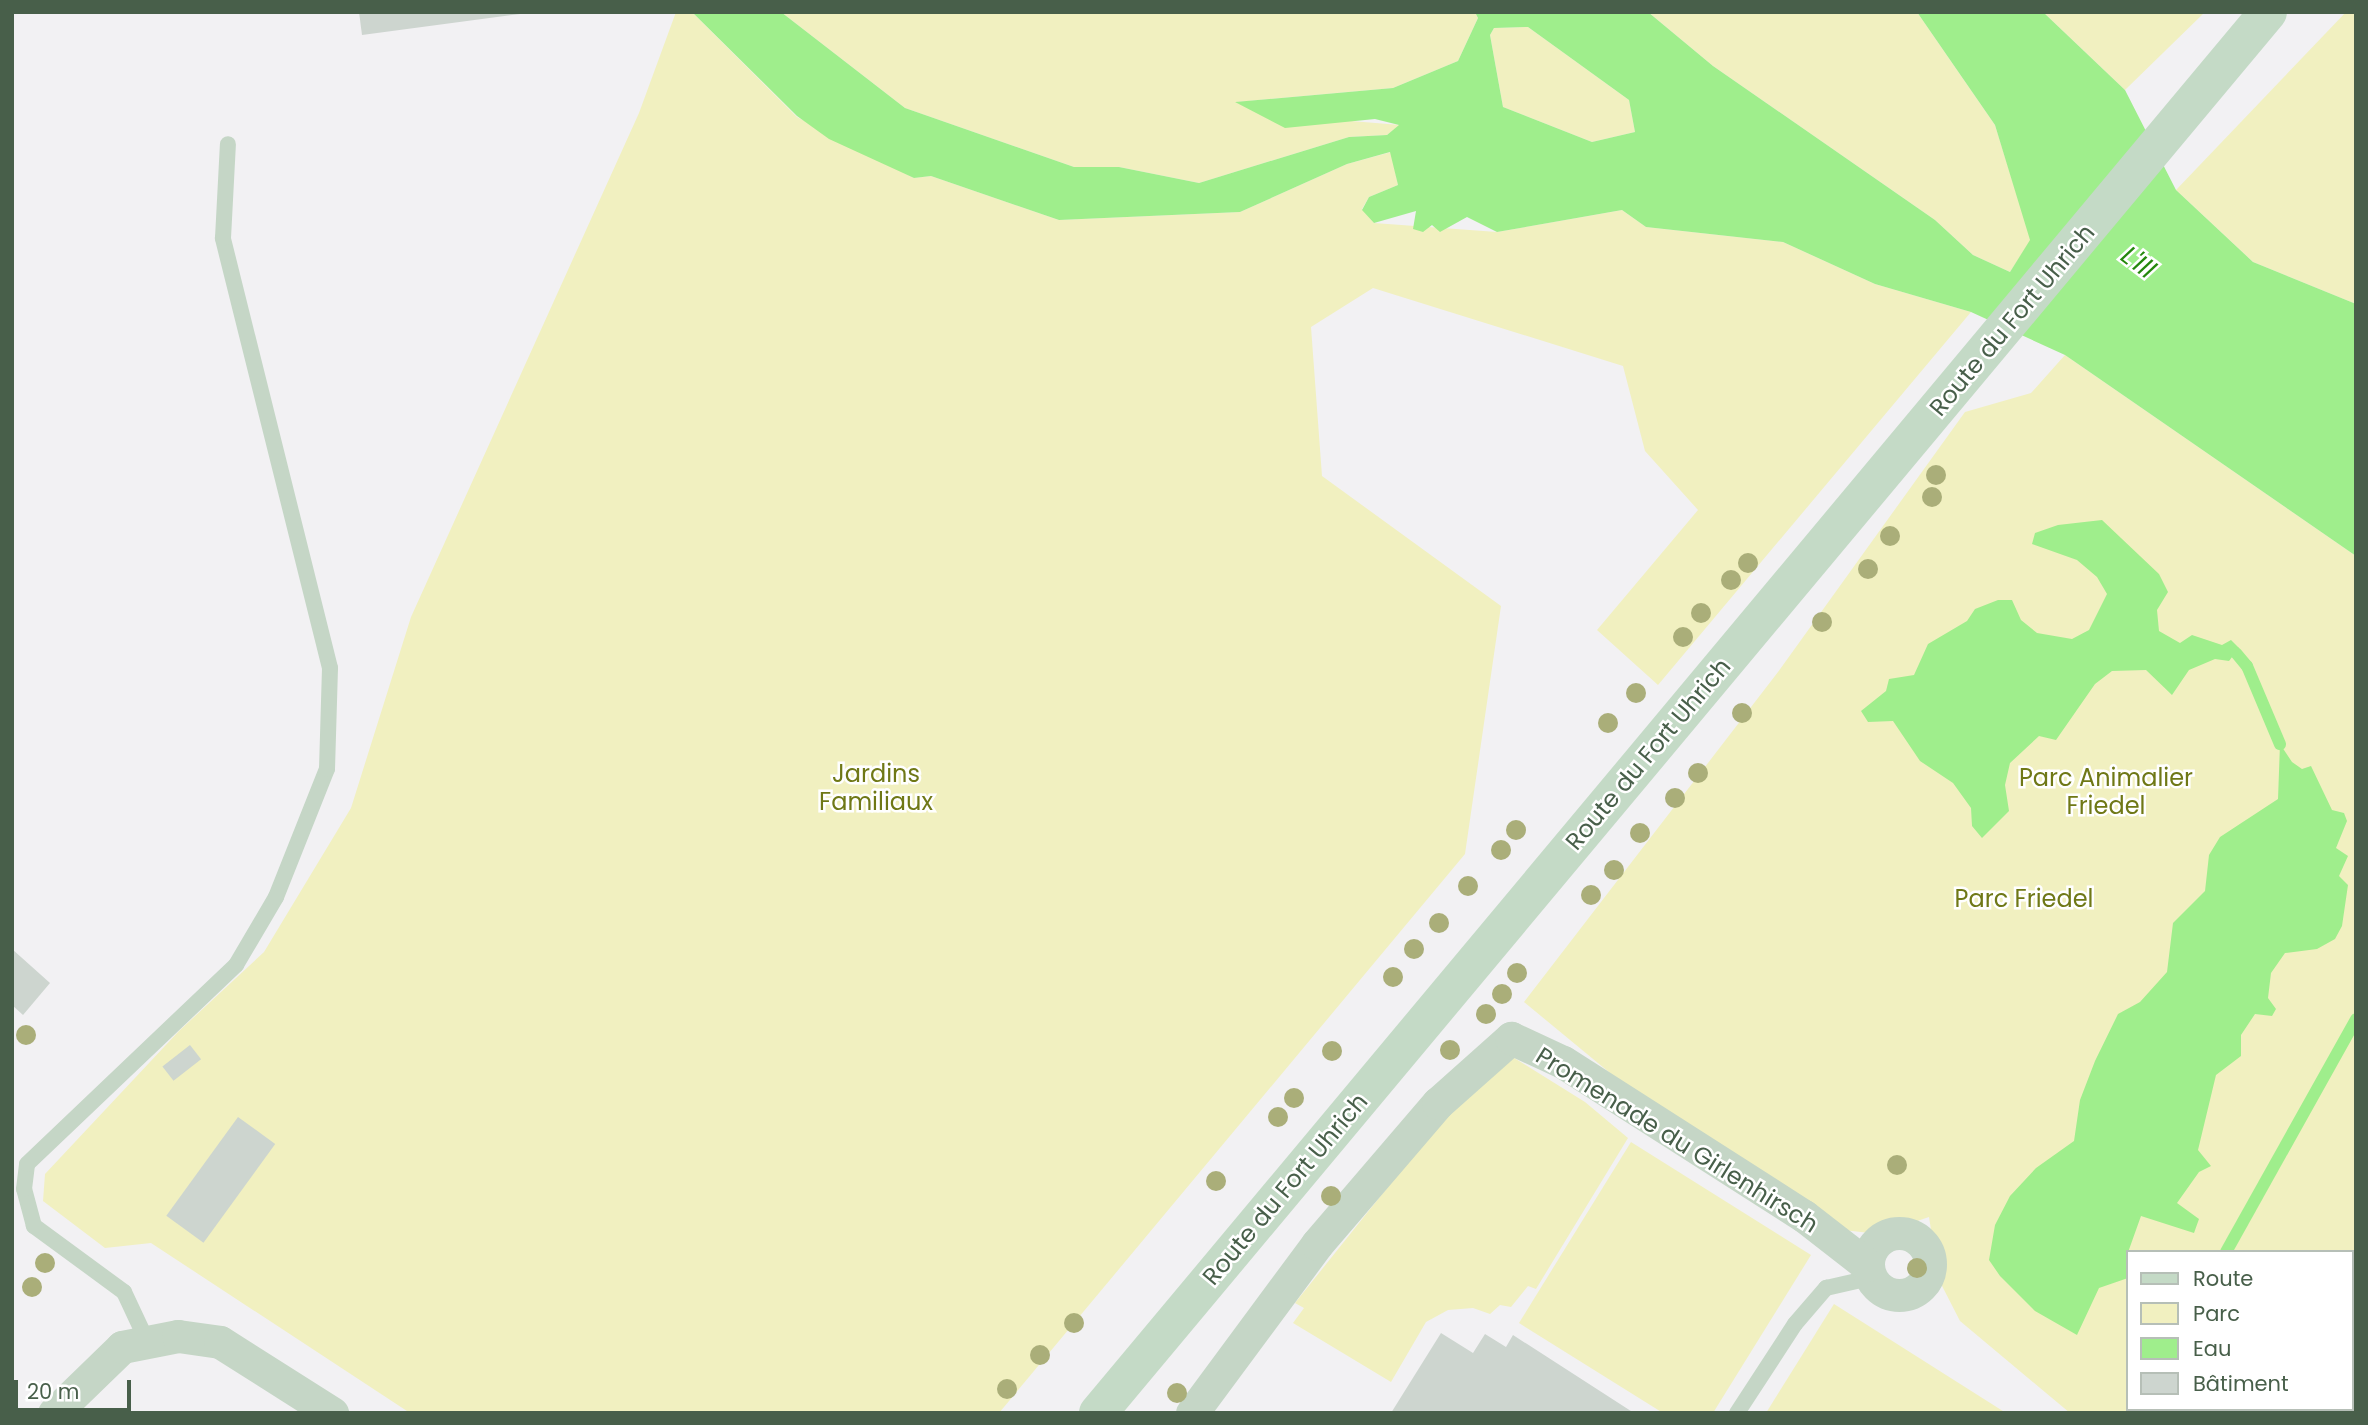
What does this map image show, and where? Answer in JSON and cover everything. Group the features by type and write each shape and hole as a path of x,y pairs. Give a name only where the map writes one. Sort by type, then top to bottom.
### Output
{"main road":[{"name":"Route du Fort Uhrich","path":"1098,1413 1948,395 2201,97 2268,12"},
{"name":"Route du Fort Uhrich","path":"2201,97 2284,12"}],"street":[{"name":"Promenade du Girlenhirsch","path":"1192,1413 1317,1244 1438,1103 1511,1038 1563,1062 1804,1216 1869,1271"},
{"path":"54,1413 104,1360 146,1339 178,1336 220,1342 332,1413"}],"lane":[{"path":"146,1339 124,1292 34,1226 24,1189 27,1164 236,965 276,897 327,769 330,668 223,238 228,145"},
{"path":"1737,1413 1795,1324 1826,1288 1869,1271"}],"green space":[{"name":"Jardins Familiaux","path":"676,12 692,12 797,117 914,178 931,176 1059,220 1240,212 1347,164 1391,152 1398,185 1369,197 1362,209 1374,223 1497,232 1622,210 1646,227 1783,242 1875,284 1971,312 1658,685 1597,630 1698,510 1645,451 1623,366 1373,288 1311,327 1322,476 1501,606 1465,854 999,1413 410,1413 151,1243 105,1248 43,1201 45,1174 179,1031 264,952 351,808 411,617 639,113"},
{"path":"781,12 1475,12 1478,18 1458,61 1393,88 1237,102 1339,120 1400,125 1387,135 1349,137 1199,183 1119,167 1074,167 905,108"},
{"path":"1648,12 1917,12 1995,125 2031,240 2010,272 1973,255 1935,220 1713,66"},
{"path":"2043,12 2205,12 2125,90"},
{"path":"2346,12 2356,12 2356,304 2253,262 2176,190"},
{"path":"1528,27 1629,100 1635,132 1592,142 1503,107 1490,35 1494,28"},
{"name":"Parc Friedel","path":"2065,355 2356,556 2356,1413 2070,1413 1960,1321 1939,1280 1929,1217 1879,1234 1843,1230 1667,1120 1524,1002 1778,672 1965,412 2031,393"},
{"path":"1511,1056 1585,1102 1628,1138 1536,1289 1528,1286 1511,1307 1500,1305 1490,1314 1473,1308 1448,1310 1426,1322 1391,1382 1293,1323 1304,1308 1295,1303 1447,1113"},
{"path":"1631,1142 1811,1255 1713,1413 1663,1413 1519,1323"},
{"path":"1834,1304 2006,1413 1766,1413"}],"water":[{"name":"L'Ill","path":"692,12 781,12 905,108 1074,167 1119,167 1199,183 1349,137 1387,135 1399,125 1375,119 1285,128 1235,102 1393,88 1458,61 1478,18 1475,12 1648,12 1713,66 1935,220 1973,255 2010,272 2030,240 1995,125 1917,12 2043,12 2125,90 2176,190 2253,262 2356,304 2356,556 2065,355 1971,312 1875,284 1783,242 1646,227 1622,210 1497,232 1467,217 1440,232 1432,225 1423,232 1413,229 1416,211 1374,223 1362,210 1369,197 1398,185 1390,152 1347,164 1240,212 1059,220 931,176 914,178 829,139 797,116","holes":["1528,27 1629,100 1635,132 1592,142 1503,107 1490,35 1494,28"]},
{"path":"2102,520 2159,574 2168,592 2157,610 2159,631 2180,643 2192,635 2222,645 2231,640 2239,648 2229,661 2215,659 2189,670 2172,695 2146,670 2112,671 2095,684 2056,740 2039,736 2010,763 2005,785 2009,811 1982,838 1972,826 1971,808 1953,783 1920,761 1893,721 1868,722 1861,711 1886,691 1889,679 1914,675 1928,644 1967,621 1975,609 1998,600 2012,600 2021,620 2037,633 2072,639 2089,630 2107,594 2097,577 2077,560 2032,544 2035,533 2058,525"},
{"path":"2280,744 2292,762 2302,769 2311,766 2332,810 2344,813 2347,821 2336,848 2348,856 2339,876 2348,885 2342,926 2335,939 2317,949 2285,953 2271,973 2268,998 2276,1009 2272,1016 2255,1014 2241,1035 2241,1056 2216,1075 2198,1150 2211,1166 2199,1172 2177,1203 2199,1219 2194,1233 2141,1216 2129,1250 2126,1250 2126,1279 2099,1288 2077,1335 2035,1311 2000,1276 1989,1260 1995,1225 2010,1196 2036,1168 2074,1141 2080,1100 2095,1061 2118,1014 2140,1002 2167,972 2173,923 2205,891 2209,855 2220,837 2278,799"}],"building":[{"path":"359,12 520,12 520,14 362,35"},
{"path":"12,949 50,983 23,1015 12,1005"},
{"path":"190,1045 201,1059 174,1081 162,1067"},
{"path":"238,1117 275,1144 204,1243 166,1216"},
{"path":"1441,1333 1473,1353 1485,1334 1506,1347 1513,1335 1634,1413 1391,1413"},
{"path":"2189,1411 2307,1411 2307,1413"}],"waterway":[{"path":"2236,653 2247,666 2280,744"},
{"path":"2227,1250 2356,1019"}],"park label":[{"name":"Parc Animalier Friedel","path":"2106,792"}]}
